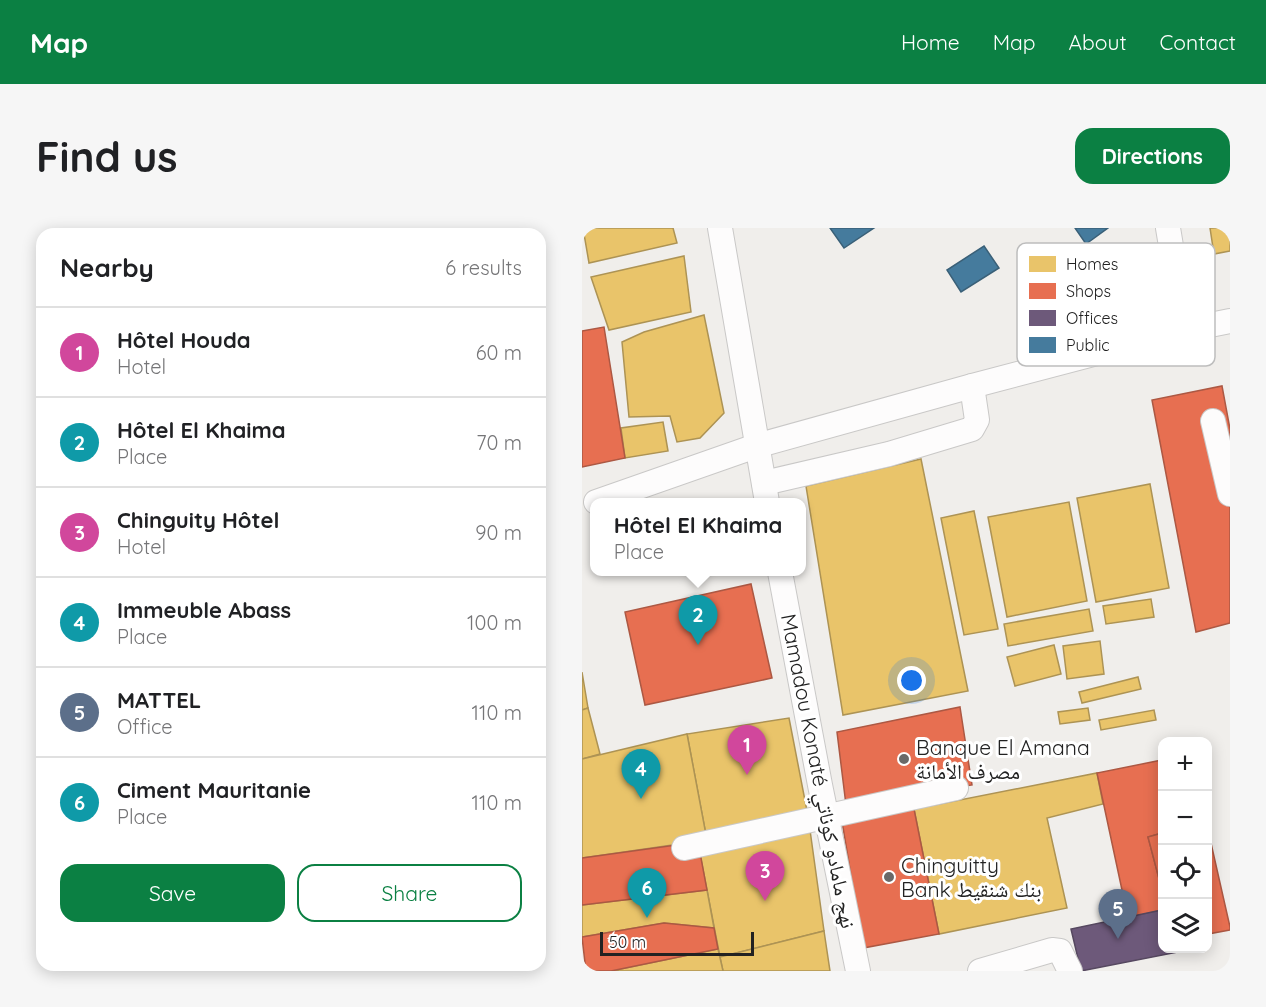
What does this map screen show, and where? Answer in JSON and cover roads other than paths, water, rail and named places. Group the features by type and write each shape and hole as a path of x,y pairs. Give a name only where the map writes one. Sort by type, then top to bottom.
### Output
{"street":[{"path":"720,228 765,493 972,429 977,420 972,386"},
{"path":"1168,228 1170,243"},
{"path":"1215,324 1230,321"},
{"path":"610,498 756,446 1048,366"},
{"path":"1213,421 1230,494"},
{"name":"Mamadou Konaté نهج مامادو كوناتي","path":"781,576 858,971"},
{"path":"684,848 956,788"},
{"path":"980,971 1052,950 1060,951 1070,971"}],"place":[{"name":"Hôtel El Khaima","path":"698,645"},
{"name":"Banque El Amana مصرف الأمانة","path":"904,759"},
{"name":"Hôtel Houda","path":"747,775"},
{"name":"Immeuble Abass","path":"641,799"},
{"name":"Chinguitty Bank بنك شنقيط","path":"889,877"},
{"name":"Chinguity Hôtel","path":"765,901"},
{"name":"Ciment Mauritanie","path":"647,918"},
{"name":"MATTEL","path":"1118,939"}]}
